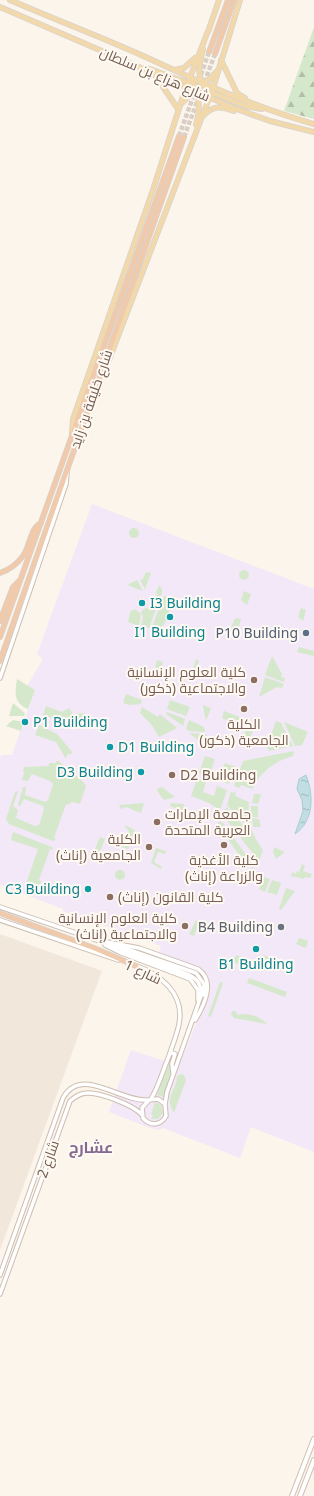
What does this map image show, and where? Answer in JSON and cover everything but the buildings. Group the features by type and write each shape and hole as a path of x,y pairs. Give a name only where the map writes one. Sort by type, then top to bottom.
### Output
{"highway":[{"path":"228,0 212,53 234,0"},
{"name":"شارع خليفة بن زايد","path":"0,638 72,433 181,136 67,471 0,661"},
{"path":"0,573 10,568 23,557 36,526 41,523"},
{"path":"0,621 13,587 20,580"},
{"path":"0,913 94,948 136,966"}],"main road":[{"name":"شارع هزاع بن سلطان","path":"10,0 173,70 188,82 197,92"},
{"path":"72,433 73,418 153,190 188,82 219,0"},
{"path":"99,374 107,365 202,118 240,0"},
{"name":"شارع هزاع بن سلطان","path":"0,7 138,67 188,82 202,83"},
{"path":"173,70 180,70 192,61 208,31"},
{"path":"208,31 198,65 202,83 210,92"},
{"path":"221,60 239,95 267,110"},
{"path":"138,67 162,72 194,84 202,83 212,77 219,68"},
{"path":"152,72 161,82 179,108"},
{"path":"181,170 200,112 200,104 194,84"},
{"path":"179,108 189,96 197,92 210,92 251,108 267,110 314,124"},
{"name":"شارع هزاع بن سلطان","path":"210,92 224,103 258,117 314,132"},
{"path":"202,118 211,109 219,106 252,118 258,117"},
{"path":"292,1496 314,1439"},
{"path":"300,1496 314,1460"}],"street":[{"path":"0,678 66,484 67,471"},
{"name":"شارع 1","path":"0,907 114,946 196,979 200,985 201,996 173,1074 165,1104"},
{"name":"شارع 1","path":"0,920 136,966 166,982 175,993 178,1002 180,1012 179,1025 158,1086 150,1099"},
{"path":"100,941 139,948 200,971 206,978 208,988 194,1022"},
{"path":"100,941 119,952 192,981 198,990 199,997 190,1030"},
{"name":"شارع 1","path":"114,946 132,950 199,975 204,984 205,991 190,1030"},
{"path":"169,1054 175,1054 172,1066 173,1074"},
{"name":"شارع 2","path":"0,1275 63,1098 67,1091 78,1084 88,1084 132,1099 150,1099"},
{"name":"شارع 2","path":"0,1294 70,1101 80,1094 93,1093 132,1106 143,1116"},
{"path":"150,1099 158,1099 165,1104 167,1114 160,1122 149,1123 143,1116 142,1108 150,1099"}],"shaded area":[{"name":"جامعة الإمارات العربية المتحدة","path":"92,504 314,589 314,1152 251,1127 240,1158 163,1128 159,1130 150,1128 109,1112 131,1050 179,1066 210,989 208,976 204,970 159,954 161,946 63,911 63,909 0,885 0,759 1,755 12,755 35,690 27,686 43,659 37,654"},
{"path":"0,934 102,971 0,1250"}],"green space":[{"path":"314,27 314,119 284,111"},
{"path":"132,528 136,528 139,533 136,538 132,538 129,535 129,531"},
{"path":"242,570 246,570 249,575 246,580 242,580 239,577 239,573"},
{"path":"146,572 151,573 145,589 140,580 143,579"},
{"path":"137,580 143,591 127,585"},
{"path":"159,585 162,589 162,594 157,601 152,602 154,596 158,595 156,593"},
{"path":"244,591 251,594 247,605 241,600"},
{"path":"164,596 175,596 173,603 170,604 171,606 164,625 161,626 163,629 161,634 151,630 158,611 164,608 162,600"},
{"path":"153,605 156,609 149,628 141,625 143,617 141,612"},
{"path":"301,608 306,610 303,621 298,617"},
{"path":"135,609 141,614 139,626 128,622 130,612"},
{"path":"237,618 241,619 237,633 230,631 234,620"},
{"path":"299,647 314,651 314,656 297,652"},
{"path":"272,656 282,674 281,677 285,678 284,682 265,675"},
{"path":"196,659 199,661 192,681 183,678 185,674 191,676"},
{"path":"157,660 163,662 159,674 154,673"},
{"path":"265,677 284,684 282,688 277,687 259,697"},
{"path":"17,679 35,690 28,709 23,707 17,701"},
{"path":"126,694 142,700 141,704 129,705 123,703"},
{"path":"170,700 190,707 186,716 181,714 182,711 180,714 167,709"},
{"path":"13,703 25,713 24,716 9,716"},
{"path":"46,706 62,712 69,708 73,714 85,713 86,717 64,719 49,717 43,715"},
{"path":"203,706 211,708 206,721"},
{"path":"142,707 158,717 160,714 177,728 159,737 151,724 140,713"},
{"path":"224,711 240,717 239,722 236,724 222,718"},
{"path":"167,712 185,719 183,726 166,714"},
{"path":"13,720 23,722 21,731 6,726"},
{"path":"189,720 204,727 205,732 188,731 186,729"},
{"path":"276,721 281,723 293,746 269,751 267,747"},
{"path":"284,722 308,732 302,745 295,746"},
{"path":"256,723 250,738 246,737 244,726"},
{"path":"39,725 57,734 73,753 67,755 66,759 56,742 35,735"},
{"path":"189,733 206,734 207,740 199,741"},
{"path":"218,740 213,751 202,742"},
{"path":"294,751 293,756 274,764 264,772 252,789 241,785 239,788 234,786 243,761"},
{"path":"205,756 215,759 209,776 199,773"},
{"path":"56,761 59,761 86,786 80,804 72,802 68,805 66,804 54,838 56,839 53,841 9,824 6,819 15,792 18,791 21,783 13,806 18,810 16,818 35,826 39,825 44,809 43,806 24,799 20,806 18,805 23,787 26,787 25,795 45,802 48,800 53,784 50,781 32,774 28,781 22,780 24,767 49,766 49,763 56,763"},
{"path":"225,763 236,767 229,784 219,780"},
{"path":"197,779 206,782 203,792 214,796 217,786 227,790 220,810 209,803 191,796"},
{"path":"162,787 175,797 164,800 157,791 158,788"},
{"path":"231,792 236,793 235,796 249,802 251,828 263,850 259,861 225,818 227,816 224,813 226,807 246,828 246,826 227,805"},
{"path":"254,794 261,794 258,804 252,803"},
{"path":"144,803 141,813 126,807 121,809 119,805"},
{"path":"171,803 184,804 184,812 170,806"},
{"path":"251,806 258,806 258,817 251,817"},
{"path":"252,818 259,819 261,827 253,827"},
{"path":"219,821 223,823 247,856 255,863 253,869 244,862 218,825"},
{"path":"125,825 135,830 128,849 117,845 118,842 126,844 129,831"},
{"path":"13,832 52,847 53,850 50,849 39,880 41,881 40,886 27,881 38,849 11,840"},
{"path":"100,837 105,839 98,856 93,854"},
{"path":"274,847 285,852 276,859 273,852"},
{"path":"156,848 166,851 165,854 158,852 154,862 162,867 161,869 151,863"},
{"path":"302,864 305,866 303,871 312,874 310,878 305,877 304,879 291,876 292,872 296,874 297,871 299,872"},
{"path":"118,870 122,870 125,875 122,880 118,880 115,877 115,873"},
{"path":"264,877 270,879 265,892 259,889"},
{"path":"272,880 281,883 277,895 267,892"},
{"path":"286,888 295,891 281,910 279,909"},
{"path":"196,920 199,922 194,936 189,934"},
{"path":"299,938 308,941 306,948 296,944"},
{"path":"236,955 246,959 244,966 233,962"},
{"path":"263,955 271,958 266,971 259,968"},
{"path":"249,978 287,992 285,997 247,983"},
{"path":"220,982 223,983 211,1017 208,1016"},
{"path":"232,1011 235,1011 238,1015 245,1014 254,1016 267,1024 234,1018 231,1014"},
{"path":"169,1063 171,1064 171,1072 163,1097 157,1095"},
{"path":"181,1074 184,1075 186,1080 174,1113 171,1107 170,1098 177,1076"},
{"path":"155,1102 161,1105 163,1113 158,1119 151,1119 153,1115 151,1114"}],"water":[{"path":"306,775 309,783 311,807 306,822 295,834 303,811 302,800 297,789 299,779"}],"tunnel":[{"path":"179,136 209,52"},
{"path":"184,137 215,54"}],"place":[{"name":"I3 Building","path":"142,603"},
{"name":"I1 Building","path":"170,617"},
{"name":"P10 Building","path":"306,633"},
{"name":"كلية العلوم الإنسانية والاجتماعية (ذكور)","path":"254,680"},
{"name":"الكلية الجامعية (ذكور)","path":"244,709"},
{"name":"P1 Building","path":"25,722"},
{"name":"D1 Building","path":"110,747"},
{"name":"D3 Building","path":"141,772"},
{"name":"D2 Building","path":"172,775"},
{"name":"جامعة الإمارات العربية المتحدة","path":"157,822"},
{"name":"كلية الأغذية والزراعة (إناث)","path":"224,845"},
{"name":"الكلية الجامعية (إناث)","path":"149,847"},
{"name":"C3 Building","path":"88,889"},
{"name":"كلية القانون (إناث)","path":"110,897"},
{"name":"كلية العلوم الإنسانية والاجتماعية (إناث)","path":"185,926"},
{"name":"B4 Building","path":"281,927"},
{"name":"B1 Building","path":"256,949"}],"district":[{"name":"عشارج","path":"91,1147"}]}
